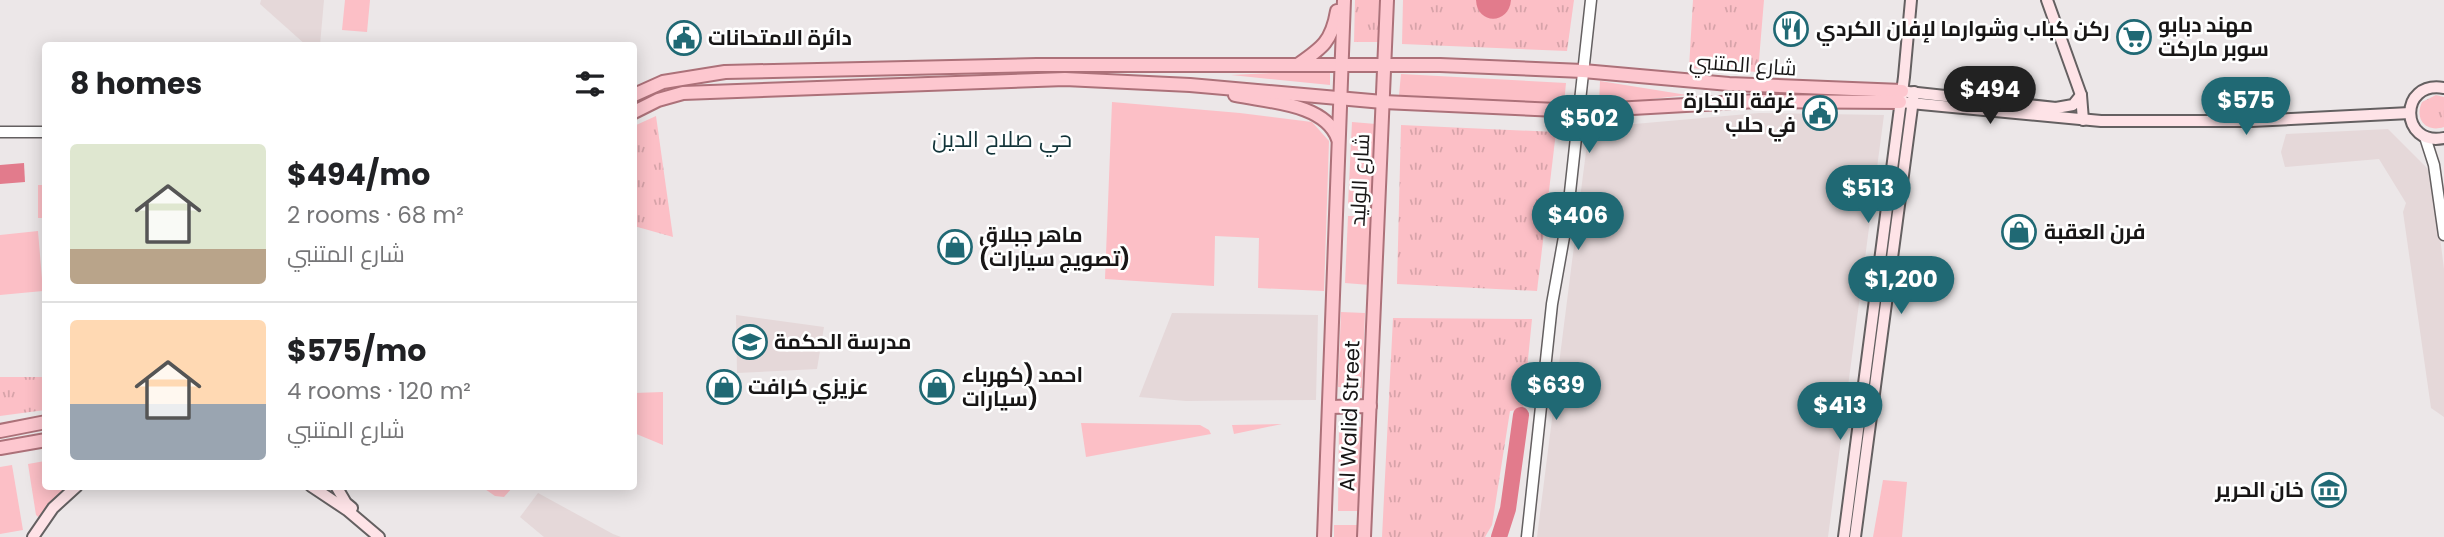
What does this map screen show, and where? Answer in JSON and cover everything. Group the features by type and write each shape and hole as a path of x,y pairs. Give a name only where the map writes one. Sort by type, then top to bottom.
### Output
{"main road":[{"path":"1297,65 1318,50 1332,34 1338,0"},
{"path":"1324,537 1344,0"},
{"path":"1385,64 1387,0"},
{"path":"1855,537 1908,97 1910,0"},
{"path":"2048,0 2081,95 2083,120"},
{"name":"شارع المتنبي","path":"637,94 663,82 725,72 1009,65 1385,64 1583,71 1908,97 2083,120 2251,121 2410,113"},
{"name":"شارع الوليد","path":"1374,298 1385,64"},
{"path":"637,110 683,93 729,89 813,89 1065,79 1190,85 1383,102 1580,111 1757,101 1908,97 2056,108 2073,106 2081,95"},
{"path":"1190,85 1319,115 1329,123 1340,146"},
{"path":"2443,85 2420,92 2414,98 2410,113 2413,125 2425,137 2444,138"},
{"path":"1844,537 1908,97"},
{"name":"Al Walid Street","path":"1364,537 1374,298"},
{"path":"1330,407 1370,406"},
{"path":"0,430 42,423"},
{"path":"0,448 42,441"},
{"path":"33,537 53,508 73,490"},
{"path":"317,490 348,510 379,537"},
{"path":"338,490 346,503 386,537"}],"street":[{"path":"1527,537 1552,304 1567,220 1591,0"},
{"path":"0,132 42,132"},
{"path":"2425,137 2434,165 2444,235"}],"shaded area":[{"path":"261,0 324,0 320,42 303,42 260,4"},
{"path":"1476,0 1511,0 1505,14 1493,19 1482,14"},
{"path":"1759,113 1884,115 1828,537 1537,537 1589,128"},
{"path":"2388,129 2432,173 2444,269 2444,417 2431,408 2403,212 2406,203 2379,159 2285,167 2281,152 2286,134"},
{"path":"24,163 25,182 0,184 0,165"},
{"path":"1172,313 1318,315 1316,400 1186,401 1139,397"},
{"path":"736,315 824,327 817,369 737,373"},
{"path":"538,493 621,537 544,537 520,517"}],"green space":[{"path":"345,0 370,0 367,32 342,30"},
{"path":"1355,0 1379,0 1378,42 1354,42"},
{"path":"1403,0 1574,0 1567,51 1402,44"},
{"path":"1693,0 1764,0 1758,72 1689,68"},
{"path":"1330,70 1330,85 1231,75"},
{"path":"1401,74 1566,83 1564,104 1399,95"},
{"path":"1600,81 1687,95 1599,105"},
{"path":"2436,95 2444,97 2444,127 2432,128 2423,123 2420,108 2422,102"},
{"path":"1112,102 1312,122 1329,141 1324,291 1258,288 1259,238 1215,236 1214,286 1105,279"},
{"path":"656,116 673,237 637,227 637,125"},
{"path":"1352,122 1376,124 1373,205 1348,204"},
{"path":"1401,125 1556,132 1537,291 1397,284"},
{"path":"38,185 42,185 42,218 38,218"},
{"path":"1348,216 1372,216 1370,285 1345,283"},
{"path":"38,231 42,291 0,295 0,235"},
{"path":"1341,312 1365,313 1362,388 1338,387"},
{"path":"1393,318 1532,319 1523,409 1510,411 1492,525 1485,537 1382,537"},
{"path":"0,377 42,377 42,410 0,416"},
{"path":"663,392 663,445 637,434 637,393"},
{"path":"1081,423 1200,425 1211,434 1086,457"},
{"path":"1282,424 1234,434 1232,425"},
{"path":"1339,427 1363,427 1362,511 1338,511"},
{"path":"42,462 42,490 77,490 44,522 36,515 28,464"},
{"path":"12,465 23,530 0,534 0,467"},
{"path":"1883,480 1907,482 1902,537 1873,537"},
{"path":"486,490 510,490 504,497 495,496"},
{"path":"1334,525 1359,525 1359,537 1334,537"}],"waterway":[{"path":"1499,537 1508,509 1521,415"}],"place":[{"name":"ركن كباب وشوارما لإفان الكردي","path":"1791,29"},
{"name":"مهند دبابو سوبر ماركت","path":"2134,37"},
{"name":"دائرة الامتحانات","path":"684,38"},
{"name":"غرفة التجارة في حلب","path":"1820,113"},
{"name":"فرن العقبة","path":"2019,232"},
{"name":"ماهر جبلاق (تصويج سيارات)","path":"955,247"},
{"name":"مدرسة الحكمة","path":"750,342"},
{"name":"عزيزي كرافت","path":"724,387"},
{"name":"احمد (كهرباء سيارات)","path":"937,387"},
{"name":"خان الحرير","path":"2329,490"}],"district":[{"name":"حي صلاح الدين","path":"1002,139"}]}
